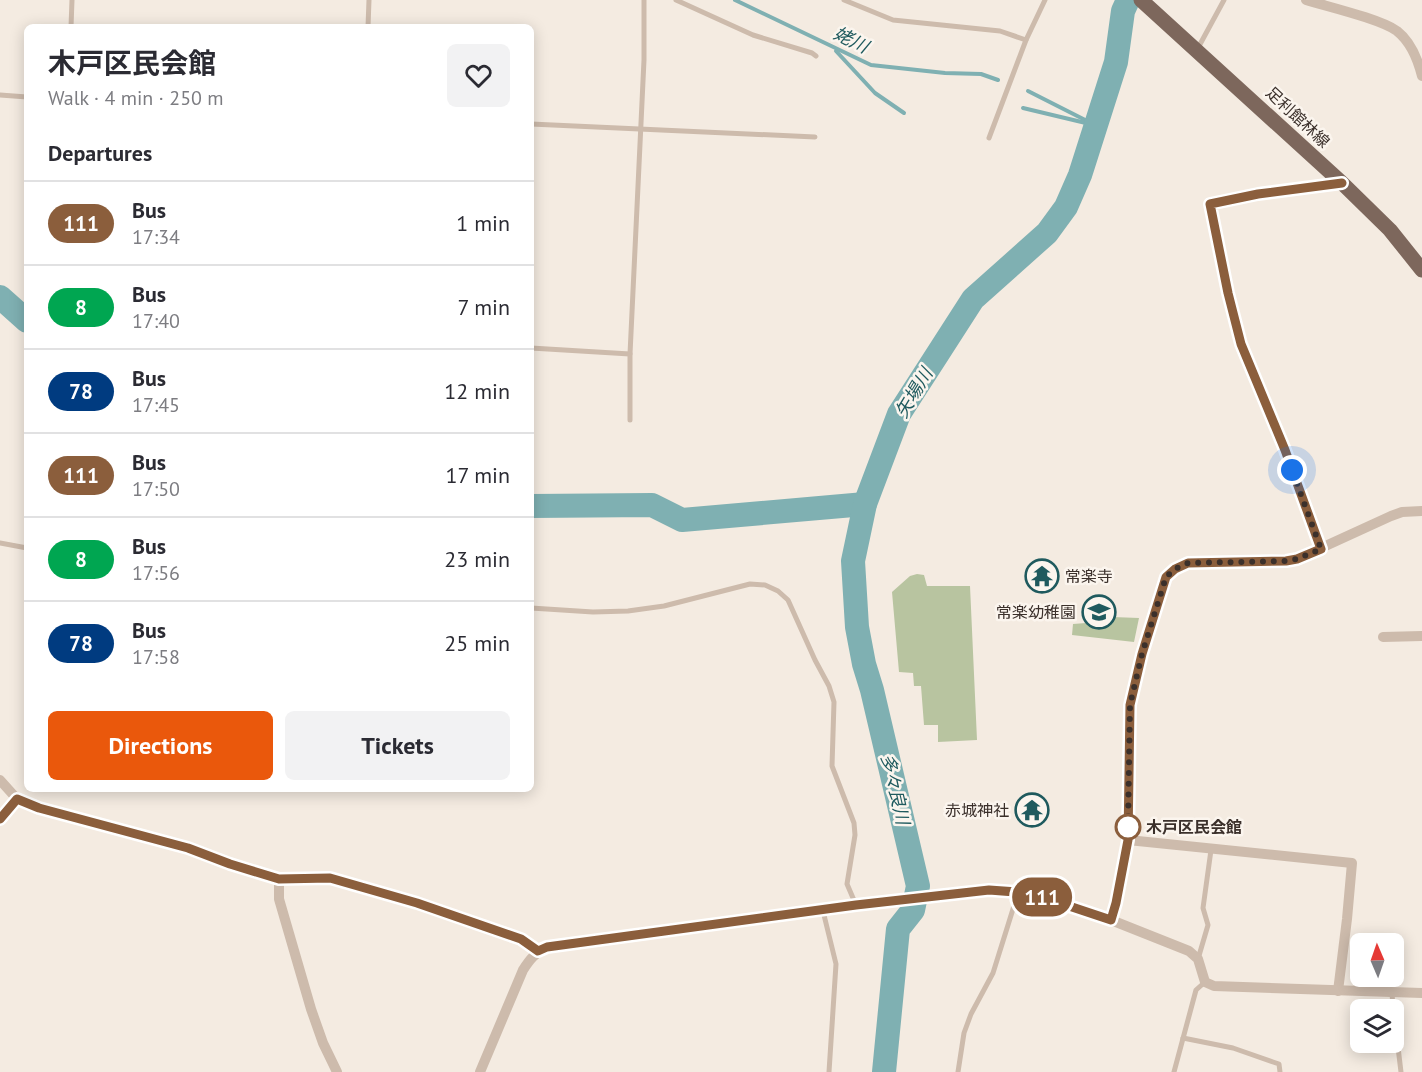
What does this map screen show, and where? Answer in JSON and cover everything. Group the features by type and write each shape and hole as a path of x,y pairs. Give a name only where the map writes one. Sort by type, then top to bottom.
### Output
{"main road":[{"name":"足利館林線","path":"1141,0 1342,183 1390,230 1422,270"}],"street":[{"path":"1306,0 1380,24 1397,32 1418,58 1422,76"},
{"path":"1321,549 1285,450 1241,344 1210,204 1258,194 1342,183"},
{"path":"1111,920 1128,840 1130,705 1142,654 1166,577 1175,569 1188,563 1297,559 1391,516 1402,512 1422,511"},
{"path":"1383,637 1422,636"},
{"path":"0,780 17,799 39,808 188,848 279,879 330,878 417,903 521,939 538,951"},
{"path":"0,819 17,799"},
{"path":"1128,840 1352,863 1338,991"},
{"path":"279,879 279,899 311,1009 337,1072"},
{"path":"480,1072 523,970 538,951 547,947 856,905 989,890 1030,893 1111,920 1189,951 1198,959 1205,982 1214,986 1422,993"}],"lane":[{"path":"71,24 72,0"},
{"path":"368,24 369,0"},
{"path":"630,420 630,354 644,60 644,0"},
{"path":"676,0 753,35 816,56"},
{"path":"844,0 892,20 1000,32 1026,40"},
{"path":"989,138 1026,40 1044,0"},
{"path":"1193,47 1224,0"},
{"path":"0,95 24,97"},
{"path":"534,124 815,137"},
{"path":"534,348 630,354"},
{"path":"0,543 24,547"},
{"path":"534,608 593,612 628,611 664,606 750,584 772,588 788,600 829,686 834,702 832,766 854,823 855,835 847,884 856,905"},
{"path":"1198,959 1208,925 1203,908 1210,850"},
{"path":"958,1072 964,1034 971,1014 993,973 1018,891"},
{"path":"823,911 836,964 829,1072"},
{"path":"1174,1072 1196,990 1205,982"},
{"path":"1392,992 1392,999"},
{"path":"1183,1038 1233,1048 1279,1064 1280,1072"},
{"path":"1399,1053 1401,1072"}],"green space":[{"path":"924,575 927,586 970,586 977,740 938,742 938,725 924,725 921,686 914,686 913,673 899,672 892,592 910,576"},
{"path":"1086,616 1139,618 1134,642 1072,635 1073,624 1086,623"}],"waterway":[{"name":"姥川","path":"735,0 871,65 945,73 981,74 998,80"},
{"name":"矢場川","path":"884,1072 898,929 913,910 918,886 857,627 853,561 865,504 899,414 973,299 1047,233 1066,207 1080,175 1116,62 1123,11 1128,0"},
{"path":"836,51 875,93 904,113"},
{"name":"姥川","path":"1028,91 1097,126"},
{"path":"1023,108 1090,124"},
{"name":"矢場川","path":"0,297 24,318"},
{"name":"矢場川","path":"534,506 652,505 682,520 865,504"}],"bus line":[{"name":"111","path":"0,819 17,799 39,808 188,848 279,879 330,878 417,903 521,939 538,951 547,947 856,905 989,890 1030,893 1111,920 1128,840 1130,705 1142,654 1166,577 1175,569 1188,563 1286,561 1321,549 1285,450 1241,344 1210,204 1258,194 1342,183"}],"place":[{"name":"常楽寺","path":"1042,576"},
{"name":"常楽幼稚園","path":"1099,612"},
{"name":"赤城神社","path":"1032,810"},
{"name":"木戸区民会館","path":"1128,827"}],"route":[{"path":"1128,827 1130,705 1142,654 1166,577 1175,569 1188,563 1286,561 1321,549 1292,470"}],"water label":[{"name":"多々良川","path":"895,789"}]}
